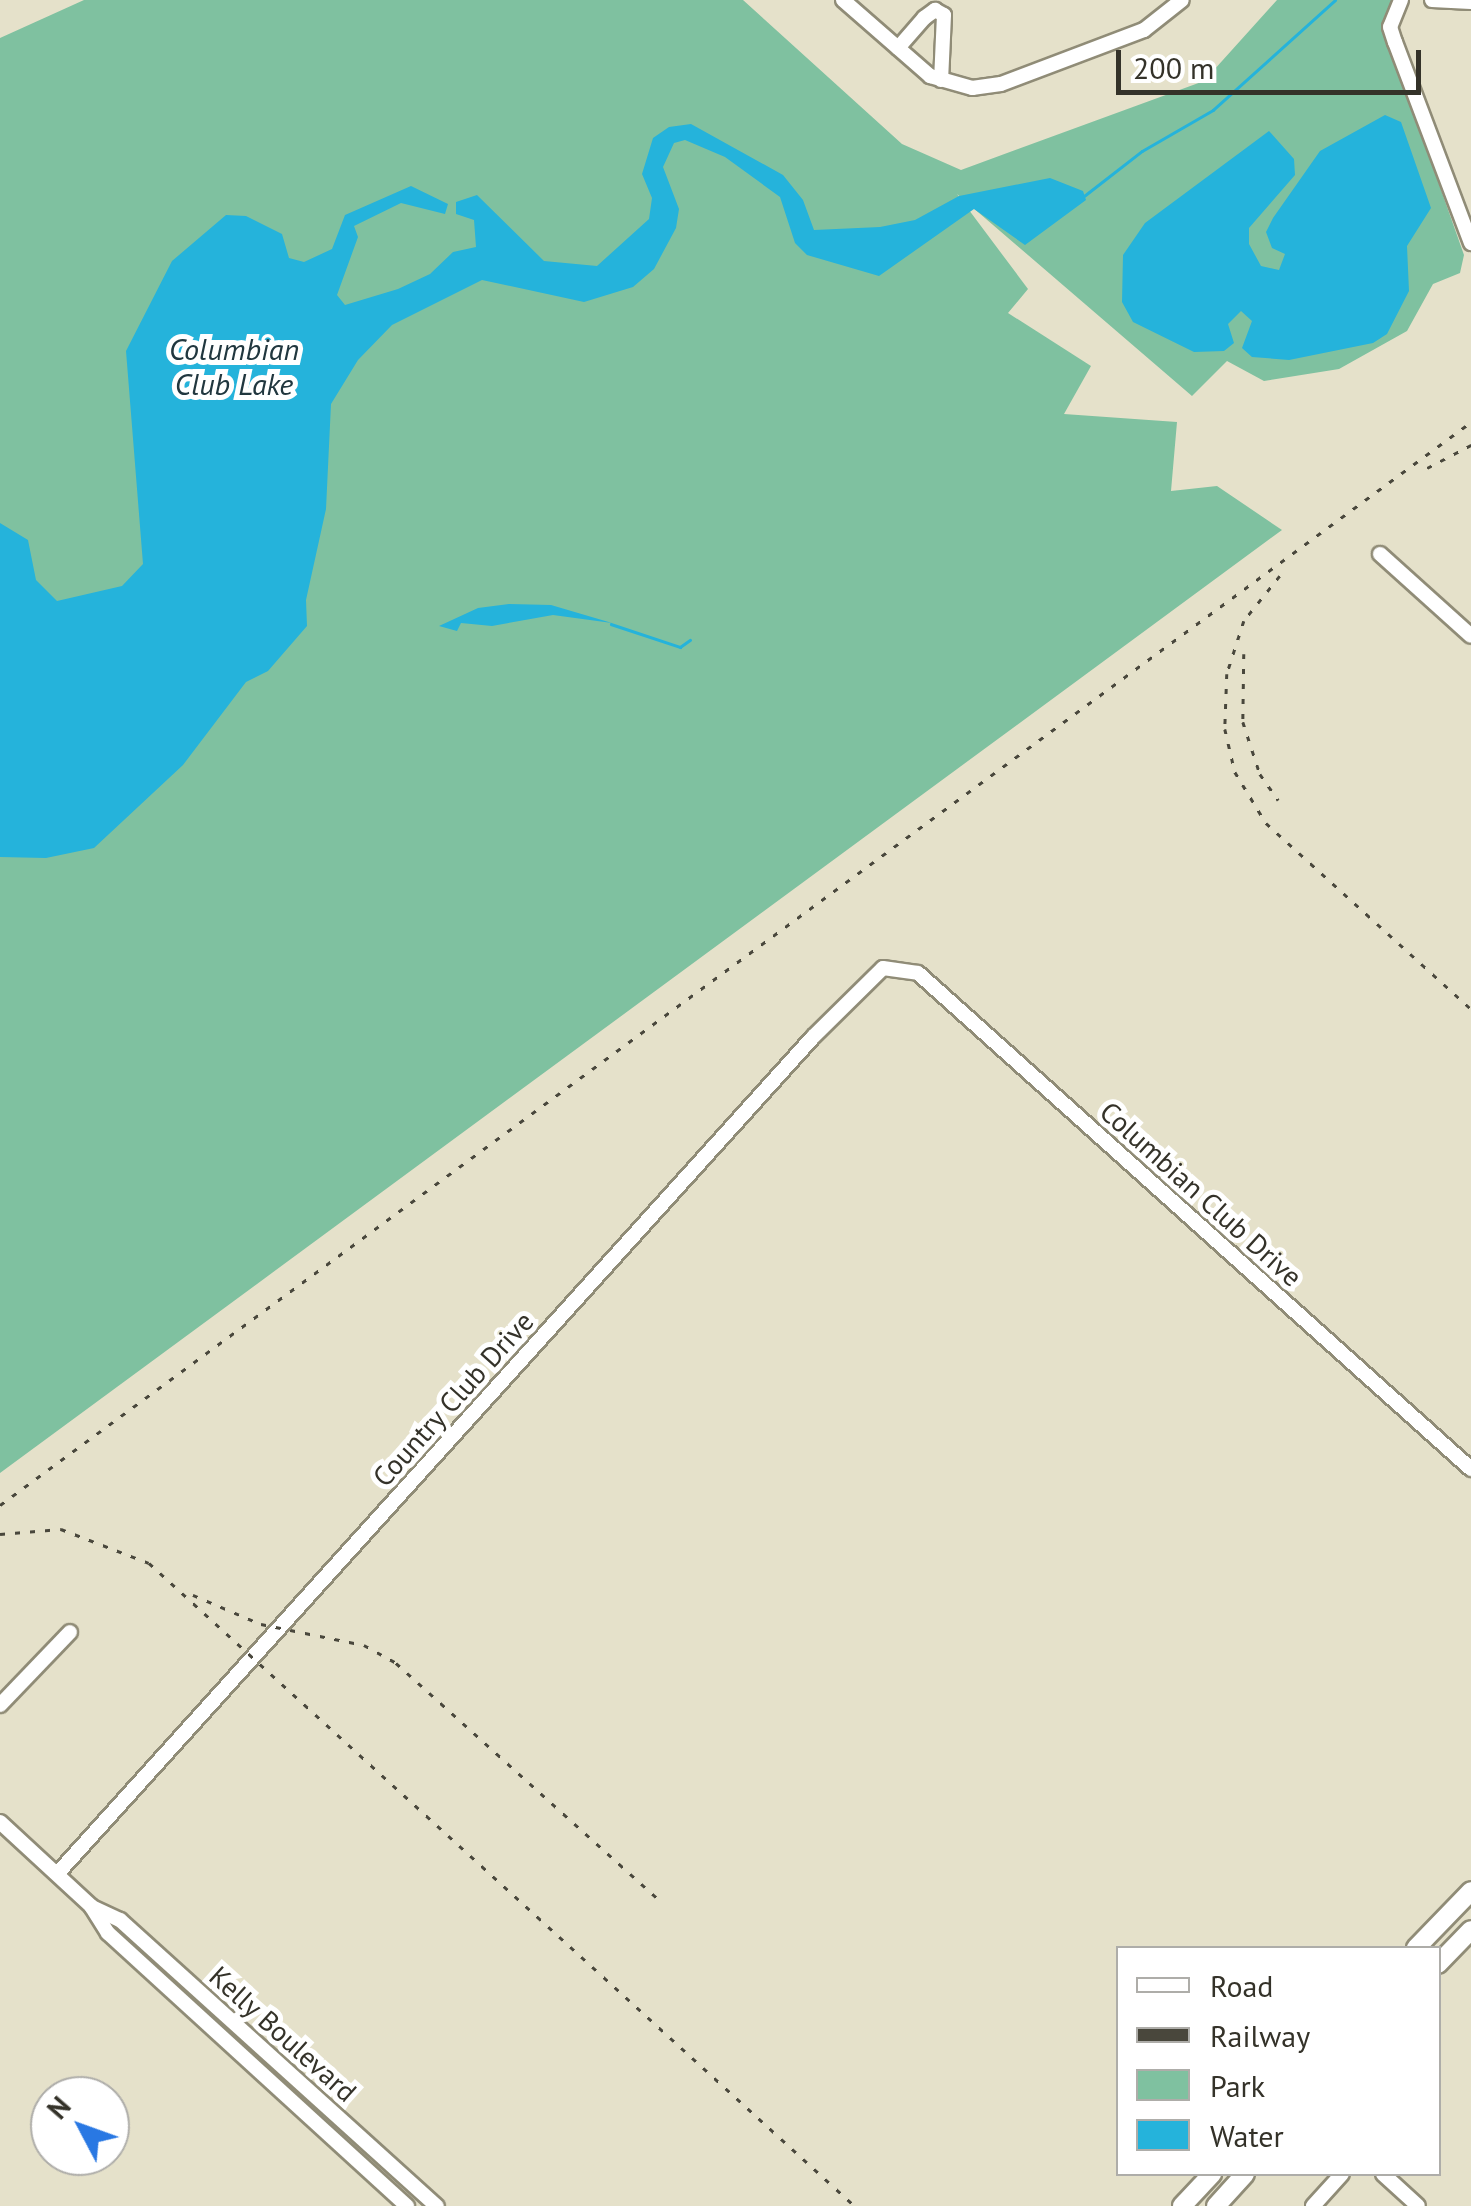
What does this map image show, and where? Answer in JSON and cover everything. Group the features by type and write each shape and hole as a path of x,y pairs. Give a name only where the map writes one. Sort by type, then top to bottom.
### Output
{"main road":[{"path":"1418,1946 1467,1902"},
{"path":"1441,1961 1471,1930"},
{"path":"1182,2206 1210,2176"},
{"path":"1216,2206 1243,2176"}],"street":[{"path":"844,0 940,80 972,88 1001,84 1144,30 1182,0"},
{"path":"1401,0 1390,27 1394,42 1471,243"},
{"path":"1432,0 1471,2"},
{"path":"898,48 935,10 944,15 940,80"},
{"path":"1380,554 1471,636"},
{"name":"Columbian Club Drive","path":"893,966 918,973 1471,1468"},
{"name":"Country Club Drive","path":"57,1874 812,1036 861,985 893,966"},
{"path":"0,1705 70,1632"},
{"name":"Kelly Boulevard","path":"0,1822 91,1906 108,1933 407,2206"},
{"name":"Kelly Boulevard","path":"91,1906 120,1920 437,2206"},
{"path":"194,2014 207,1999"},
{"path":"389,2190 402,2174"},
{"path":"1313,2206 1340,2176"},
{"path":"1386,2176 1418,2206"}],"green space":[{"path":"84,0 743,0 902,144 961,170 1204,81 1277,0 1395,0 1383,25 1464,255 1460,273 1433,284 1407,331 1339,369 1264,381 1227,361 1192,396 957,194 1028,289 1008,313 1091,366 1064,414 1177,422 1171,491 1217,486 1282,530 0,1473 0,38"}],"water":[{"path":"1385,115 1401,122 1431,208 1407,246 1409,291 1387,334 1373,343 1289,360 1252,357 1242,348 1252,321 1241,311 1228,324 1234,343 1224,351 1194,352 1133,322 1122,302 1123,255 1145,223 1269,131 1294,159 1295,175 1249,228 1249,244 1261,266 1279,270 1285,254 1272,248 1266,232 1273,218 1320,151"},
{"name":"Columbian Club Lake","path":"691,124 783,175 803,200 814,230 880,227 915,220 959,196 1050,178 1083,191 1086,200 1025,245 974,209 879,276 807,255 795,243 780,197 725,157 685,140 674,143 663,167 679,209 676,228 654,269 633,287 584,302 482,280 392,325 358,360 331,404 326,509 306,600 307,626 268,671 246,682 183,765 94,848 46,858 0,857 0,523 28,540 36,580 57,601 122,586 143,564 126,351 172,261 226,215 246,216 282,234 289,258 304,262 332,249 345,215 411,186 448,204 445,214 401,203 354,226 358,237 337,295 345,305 398,289 430,274 453,252 476,247 474,220 456,214 456,202 477,195 544,261 597,266 649,219 652,198 642,174 653,138 669,127"},
{"path":"551,605 612,623 553,615 492,626 461,623 457,631 439,626 478,608"}],"waterway":[{"path":"1084,196 1142,151 1213,110 1335,0"},
{"path":"611,624 680,647 690,640"}],"railway":[{"path":"0,1505 1471,422"},
{"path":"1427,468 1471,445"},
{"path":"1280,576 1244,621 1227,674 1225,729 1235,772 1266,823 1471,1009"},
{"path":"1244,654 1243,722 1260,774 1278,800"},
{"path":"0,1534 61,1529 149,1563 855,2206"},
{"path":"193,1595 261,1624 364,1645 396,1663 660,1901"}]}
